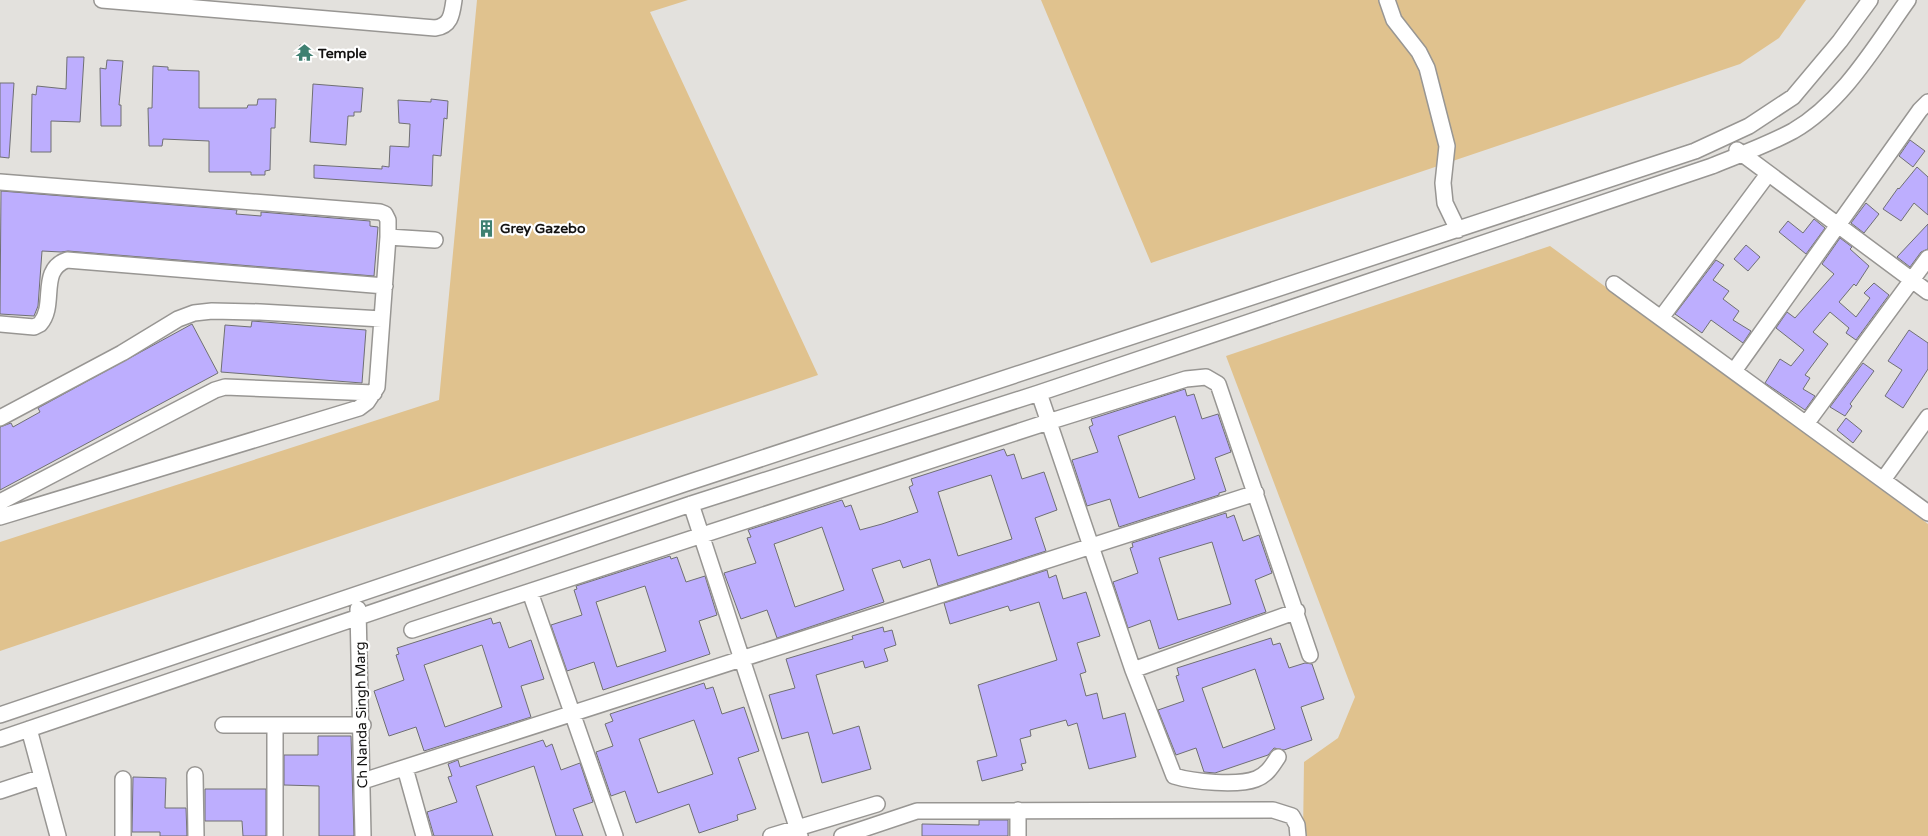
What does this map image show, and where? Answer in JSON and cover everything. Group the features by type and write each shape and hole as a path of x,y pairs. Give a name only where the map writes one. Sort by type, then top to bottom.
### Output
{"street":[{"path":"102,0 202,4 436,28 442,27 449,22 454,0"},
{"path":"1387,0 1394,20 1419,52 1427,68 1447,146 1444,197 1449,213 1458,230"},
{"path":"0,715 684,484 753,464 1696,151 1749,126 1794,97 1870,0"},
{"path":"0,739 691,504 1039,393 1742,154 1794,130 1816,114 1840,91 1866,59 1908,0"},
{"path":"1734,371 1920,110 1928,102"},
{"path":"1723,138 1768,174 1928,292"},
{"path":"1661,318 1768,174"},
{"path":"0,182 380,212 385,214 388,220 377,387 367,402 359,408 0,517"},
{"path":"388,237 435,240"},
{"path":"1806,424 1928,258"},
{"path":"0,324 34,327 40,324 46,312 49,278 59,263 67,260 385,286"},
{"path":"1614,284 1928,513"},
{"path":"0,418 122,353 178,319 194,313 212,311 260,312 382,319"},
{"path":"412,630 1048,422 1186,379 1206,377 1218,384 1297,611 1310,655"},
{"path":"0,502 224,387 374,393"},
{"path":"1039,393 1133,670 1174,776 1204,782 1256,779 1268,771 1278,757"},
{"path":"1882,480 1928,417"},
{"path":"753,464 759,483"},
{"path":"363,782 1256,493"},
{"path":"691,504 798,832"},
{"path":"530,592 615,836"},
{"name":"Ch Nanda Singh Marg","path":"357,595 363,725 363,836"},
{"path":"1133,670 1297,611"},
{"path":"223,725 363,725"},
{"path":"275,725 275,836"},
{"path":"29,729 58,836"},
{"path":"405,768 424,836"},
{"path":"196,775 196,836"},
{"path":"0,791 42,777"},
{"path":"123,779 123,836"},
{"path":"772,836 798,832 877,804"},
{"path":"1018,810 1018,836"},
{"path":"842,836 883,829 917,811 1018,810 1273,810 1292,816 1297,825 1298,836"}],"shaded area":[{"path":"477,0 688,0 650,12 818,375 0,651 0,542 439,400"},
{"path":"1041,0 1806,0 1779,38 1740,64 1151,263"},
{"path":"1550,246 1928,524 1928,836 1303,836 1304,762 1338,738 1355,697 1226,356"}],"building":[{"name":"Temple","path":"300,45 310,47 310,60 298,59"},
{"path":"67,57 84,57 80,122 51,121 51,152 31,152 32,94 36,95 37,86 66,89"},
{"path":"107,60 123,61 119,105 121,105 121,126 101,126 100,68 106,69"},
{"path":"153,66 168,67 168,70 199,71 199,108 247,108 248,105 257,105 258,99 276,99 275,128 271,128 270,170 265,171 265,175 251,175 251,172 209,172 209,141 163,139 162,146 149,146 148,108 152,108"},
{"path":"0,83 14,83 9,158 0,157"},
{"path":"313,84 363,88 361,112 354,112 354,116 348,116 346,145 310,142"},
{"path":"431,99 448,101 447,119 444,118 441,156 433,155 432,186 314,178 314,165 382,169 382,166 389,167 390,146 409,147 410,124 399,123 398,100 431,102"},
{"path":"1910,140 1925,151 1913,167 1899,156"},
{"path":"1917,167 1928,177 1928,215 1914,203 1901,221 1883,209 1898,188"},
{"path":"1,191 237,210 236,214 261,216 261,212 370,221 370,226 378,227 374,276 68,251 42,251 38,306 34,316 0,314"},
{"path":"1866,203 1879,214 1864,233 1851,223"},
{"path":"1814,219 1825,228 1806,254 1779,232 1788,221 1803,233"},
{"path":"1928,224 1928,249 1921,252 1910,267 1897,257"},
{"path":"1840,238 1852,247 1850,249 1869,266 1856,286 1854,284 1839,302 1856,317 1870,298 1864,293 1874,283 1889,295 1856,340 1846,333 1849,328 1830,312 1813,332 1828,344 1805,375 1810,378 1803,389 1815,396 1805,410 1765,383 1780,359 1791,366 1804,350 1776,328 1787,312 1795,318 1834,274 1822,264"},
{"path":"1746,245 1760,257 1748,271 1734,259"},
{"path":"1716,260 1724,265 1713,280 1729,291 1723,299 1739,311 1733,320 1751,331 1743,343 1711,320 1702,333 1675,314"},
{"path":"252,321 366,330 362,383 221,372 225,325 251,327"},
{"path":"192,324 218,373 0,490 0,427 11,423 13,427 40,412 38,408"},
{"path":"1909,330 1928,343 1928,369 1903,408 1885,396 1902,370 1888,361"},
{"path":"1863,363 1874,371 1850,404 1852,406 1845,416 1830,407"},
{"path":"1185,389 1187,396 1194,394 1202,419 1218,414 1231,452 1215,458 1226,491 1219,493 1219,495 1119,527 1110,499 1087,506 1072,460 1098,452 1089,427 1093,425 1091,419","holes":["1175,416 1195,479 1139,498 1118,436"]},
{"path":"1846,418 1862,431 1853,443 1837,430"},
{"path":"1004,449 1007,456 1014,454 1022,479 1044,472 1057,510 1035,518 1046,551 938,586 930,559 903,568 900,560 872,569 884,602 777,638 767,610 741,619 724,573 756,563 747,538 751,537 748,530 842,500 845,507 851,505 860,530 882,524 918,512 909,487 913,485 911,479","holes":["991,475 1012,539 958,556 938,492","822,527 844,590 795,607 774,544"]},
{"path":"1226,513 1227,518 1234,515 1243,541 1259,535 1272,573 1255,580 1266,612 1159,649 1150,620 1128,628 1113,582 1138,573 1130,548 1133,547 1132,543","holes":["1212,542 1231,604 1178,620 1159,558"]},
{"path":"670,556 671,559 677,557 686,582 705,576 717,615 699,621 710,654 603,690 594,662 567,671 551,625 582,615 574,590 577,589 576,586","holes":["645,586 666,651 617,667 596,602"]},
{"path":"1047,570 1049,578 1056,575 1063,599 1086,592 1100,636 1077,643 1086,672 1080,674 1086,696 1097,693 1103,719 1125,713 1136,757 1089,769 1077,723 1068,726 1066,720 1030,730 1031,736 1020,739 1026,763 1021,764 1023,770 982,781 977,761 997,756 978,685 1057,660 1039,602 1010,611 1008,606 950,624 944,603"},
{"path":"491,618 493,624 500,622 509,648 531,640 544,679 521,686 531,717 424,751 416,727 389,736 374,691 404,680 396,655 399,654 397,648","holes":["482,645 502,707 445,727 424,665"]},
{"path":"883,627 884,632 892,630 896,645 884,649 888,661 865,668 863,661 816,675 833,734 859,726 871,769 822,783 808,732 782,739 769,695 795,688 786,659 853,639 852,636"},
{"path":"1271,638 1273,645 1280,643 1289,668 1305,663 1312,664 1324,699 1301,707 1312,740 1284,750 1274,748 1268,755 1215,773 1204,772 1196,748 1176,755 1158,710 1184,701 1176,676 1179,675 1177,668","holes":["1255,669 1275,729 1223,748 1202,688"]},
{"path":"704,683 706,689 713,687 722,714 744,707 759,751 738,758 756,809 737,815 738,820 699,833 689,804 636,823 625,791 611,796 596,752 613,746 605,724 613,721 610,714","holes":["694,720 713,774 658,793 639,739"]},
{"path":"318,736 351,736 354,836 319,836 319,786 284,785 284,755 318,755"},
{"path":"543,740 546,747 552,744 561,770 580,763 593,802 573,809 583,836 556,836 534,766 476,786 493,836 434,836 427,812 457,802 448,777 452,776 448,764 458,760 460,767"},
{"path":"133,777 166,778 165,808 186,808 187,836 160,836 160,832 132,832"},
{"path":"205,789 266,789 266,836 243,836 242,821 205,821"},
{"path":"979,820 1008,820 1008,836 922,836 922,824 979,825"}],"place":[{"name":"Temple","path":"304,53"},
{"name":"Grey Gazebo","path":"486,228"}]}
